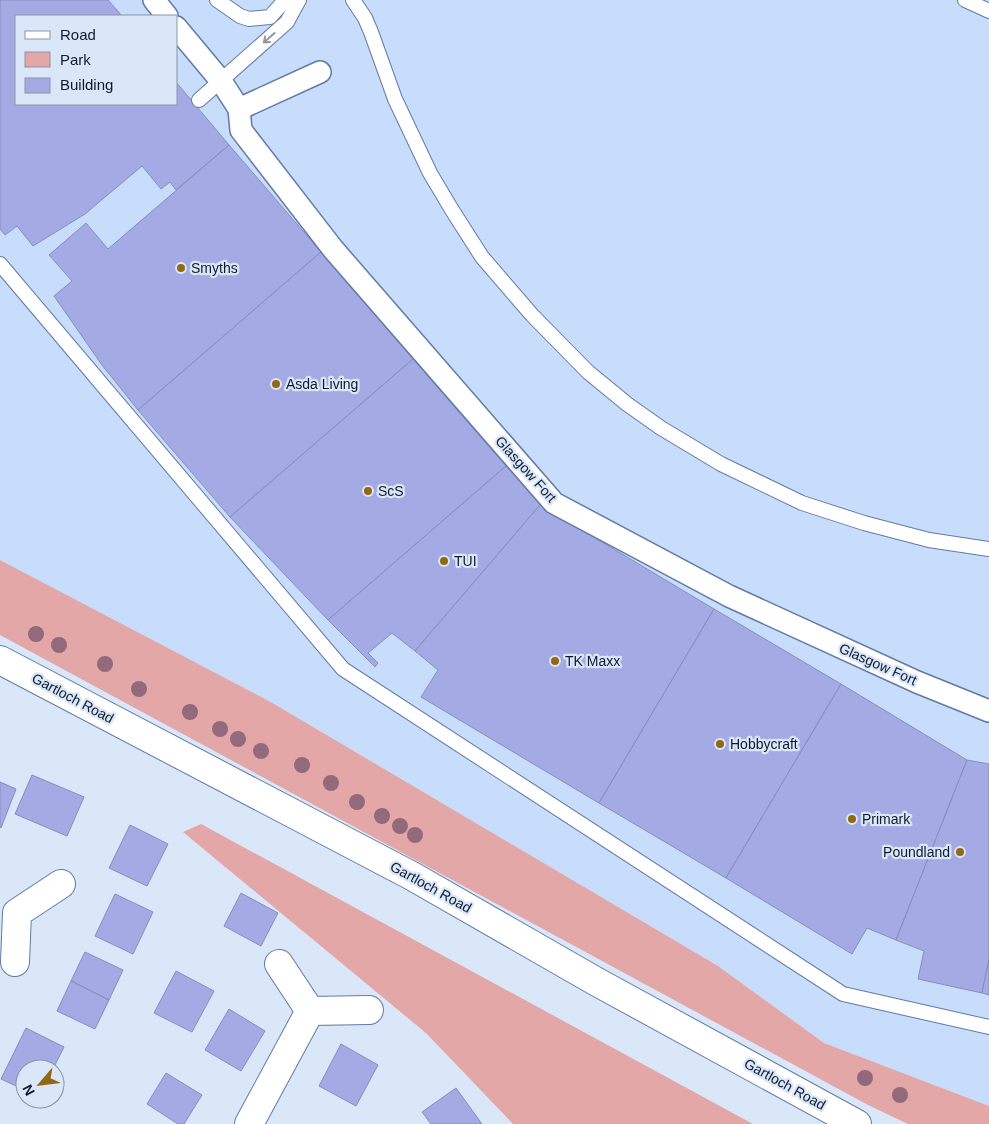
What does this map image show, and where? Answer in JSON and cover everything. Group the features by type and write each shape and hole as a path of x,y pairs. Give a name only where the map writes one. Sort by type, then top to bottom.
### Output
{"main road":[{"name":"Gartloch Road","path":"0,660 412,876 597,982 857,1124"},
{"path":"15,962 9,908 61,884"},
{"path":"279,964 310,1011"},
{"path":"310,1011 369,1010"},
{"path":"249,1124 310,1011"}],"street":[{"path":"154,0 166,15"},
{"name":"Glasgow Fort","path":"178,29 221,80 239,108 240,130 333,249 554,503 729,596 917,682 989,711"},
{"path":"239,108 320,72"}],"lane":[{"path":"217,0 240,16 249,19 270,17 286,0"},
{"path":"199,100 287,22 299,0"},
{"path":"353,0 365,18 395,100 411,134 430,173 452,210 482,257 532,315 588,372 627,404 661,428 721,464 802,503 864,523 929,540 989,549"},
{"path":"965,0 989,12"},
{"path":"0,264 343,670 843,994 989,1027"}],"shaded area":[{"path":"0,0 989,0 989,1106 824,1043 718,966 269,701 0,560"}],"green space":[{"path":"0,560 269,701 718,966 824,1043 989,1106 989,1124 908,1124 868,1105 0,635"},
{"path":"201,824 753,1124 513,1124 426,1033 183,832"}],"building":[{"path":"0,0 108,0 121,15 15,15 15,105 178,105 178,84 229,145 176,190 170,182 161,189 142,166 85,214 33,246 17,226 5,235 0,229"},
{"name":"Smyths","path":"229,145 321,252 138,410 102,365 54,296 72,281 49,255 86,223 108,249"},
{"name":"Asda Living","path":"321,252 413,359 230,517 138,410"},
{"name":"ScS","path":"413,359 506,466 328,620 230,517"},
{"name":"TUI","path":"506,466 540,505 415,651 392,633 368,653 378,663 375,667 328,620"},
{"name":"TK Maxx","path":"540,505 714,609 599,803 421,697 438,670 415,651"},
{"name":"Hobbycraft","path":"714,609 841,684 726,878 599,803"},
{"name":"Primark","path":"841,684 967,760 896,940 867,928 852,954 726,878"},
{"name":"Poundland","path":"967,760 989,764 989,959 982,993 918,979 924,951 896,940"},
{"path":"32,775 84,797 67,836 15,814"},
{"path":"0,782 16,789 1,828 0,827"},
{"path":"130,825 168,844 147,886 109,868"},
{"path":"241,893 278,913 261,946 224,926"},
{"path":"115,894 153,912 133,954 95,936"},
{"path":"85,952 123,970 109,1000 71,981"},
{"path":"989,959 989,995 982,993"},
{"path":"176,971 214,991 192,1032 154,1013"},
{"path":"71,981 109,1000 95,1029 57,1011"},
{"path":"229,1009 265,1031 241,1071 205,1050"},
{"path":"26,1028 64,1047 58,1059 15,1059 15,1085 1,1079"},
{"path":"341,1044 378,1065 356,1106 319,1086"},
{"path":"166,1073 202,1095 184,1124 178,1124 147,1104"},
{"path":"456,1088 482,1124 431,1124 422,1112"}],"place":[{"name":"Smyths","path":"181,268"},
{"name":"Asda Living","path":"276,384"},
{"name":"ScS","path":"368,491"},
{"name":"TUI","path":"444,561"},
{"name":"TK Maxx","path":"555,661"},
{"name":"Hobbycraft","path":"720,744"},
{"name":"Primark","path":"852,819"},
{"name":"Poundland","path":"960,852"}]}
